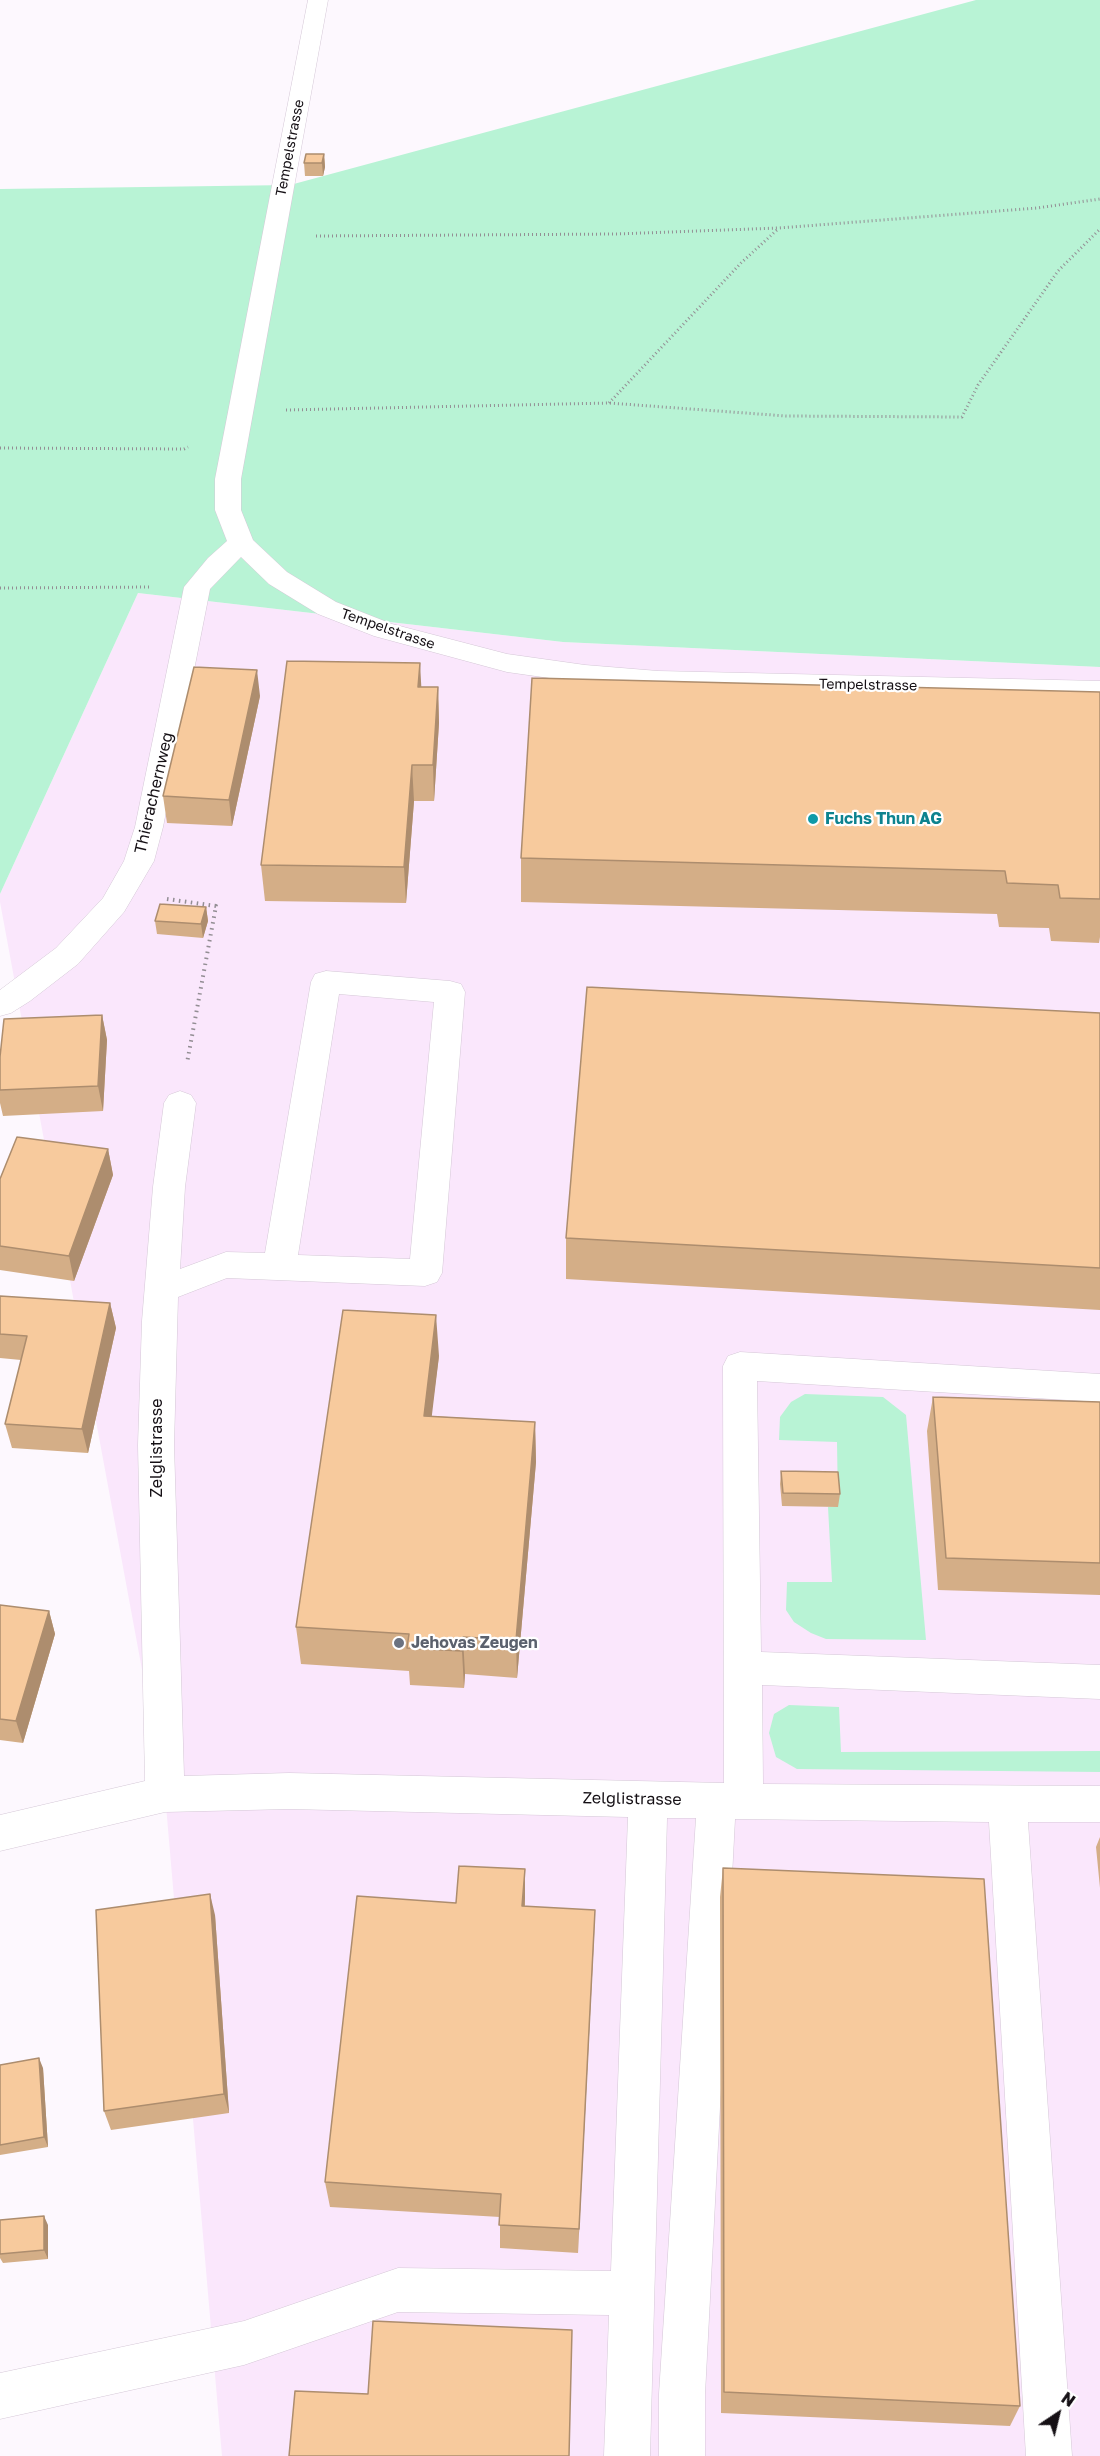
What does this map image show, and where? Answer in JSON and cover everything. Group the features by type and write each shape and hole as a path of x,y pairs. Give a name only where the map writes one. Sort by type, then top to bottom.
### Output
{"street":[{"name":"Tempelstrasse","path":"318,4 239,411 227,494 228,510 241,543 278,578 327,608 383,630 507,663 585,674 658,680 1100,690"},
{"name":"Thierachernweg","path":"0,1005 67,956 114,905 139,861 149,827 198,586 217,564 241,543"},
{"path":"162,1289 226,1265 425,1273 450,992 326,982 279,1267"},
{"name":"Zelglistrasse","path":"165,1794 156,1446 159,1321 169,1186 180,1103"},
{"path":"682,2456 683,2382 742,1668 740,1366 1100,1388"},
{"path":"742,1668 1100,1682"},
{"name":"Zelglistrasse","path":"0,1833 165,1794 289,1791 648,1800 1100,1804"},
{"path":"627,2456 648,1800"},
{"path":"1007,1804 1049,2456"},
{"path":"0,2396 244,2343 398,2290 632,2293"}],"path":[{"path":"273,236 616,234 779,228 1037,208 1100,199"},
{"path":"609,403 741,262 779,228"},
{"path":"0,448 184,449 239,411 609,403 786,416 962,417 978,386 1058,271 1100,229"},
{"path":"0,588 198,586"},
{"path":"122,893 216,906 180,1103"}],"shaded area":[{"path":"138,593 563,642 1100,667 1100,2456 222,2456 165,1794 0,902 0,894"}],"green space":[{"path":"976,0 1100,0 1100,667 563,642 138,593 0,894 0,189 290,185"},
{"path":"805,1394 883,1397 906,1415 926,1640 826,1639 794,1622 786,1610 787,1582 832,1582 828,1507 838,1506 837,1442 779,1440 780,1417 791,1402"},
{"path":"789,1705 839,1707 841,1752 1100,1751 1100,1772 797,1769 776,1757 769,1733 774,1714"}],"building":[{"path":"306,154 324,154 322,163 304,163"},
{"path":"287,661 420,663 418,687 438,687 433,765 412,765 404,867 261,865"},
{"path":"194,667 257,670 229,800 163,796"},
{"name":"Fuchs Thun AG","path":"532,678 1100,692 1100,899 1060,898 1058,885 1007,883 1005,871 521,858"},
{"path":"160,904 206,907 201,924 155,921"},
{"path":"587,987 1100,1013 1100,1268 566,1238"},
{"path":"102,1015 98,1086 0,1090 0,1057 4,1019"},
{"path":"17,1137 108,1149 69,1256 0,1246 0,1179"},
{"path":"0,1296 110,1303 82,1429 5,1424 27,1336 0,1334"},
{"path":"343,1310 436,1315 424,1416 535,1422 516,1640 463,1637 462,1651 407,1648 409,1634 296,1627"},
{"path":"933,1397 1100,1402 1100,1563 946,1558"},
{"path":"781,1471 838,1472 840,1494 783,1493"},
{"path":"0,1605 49,1611 16,1721 0,1719"},
{"path":"459,1866 525,1869 522,1906 595,1910 579,2229 499,2225 501,2194 325,2182 357,1896 456,1903"},
{"path":"723,1868 984,1879 1020,2406 724,2392"},
{"path":"210,1894 224,2094 104,2111 96,1910"},
{"path":"39,2058 44,2137 0,2145 0,2065"},
{"path":"44,2216 44,2250 0,2254 0,2220"},
{"path":"373,2321 572,2330 569,2456 289,2456 295,2391 368,2394"}],"place":[{"name":"Fuchs Thun AG","path":"813,819"},
{"name":"Jehovas Zeugen","path":"399,1643"}]}
